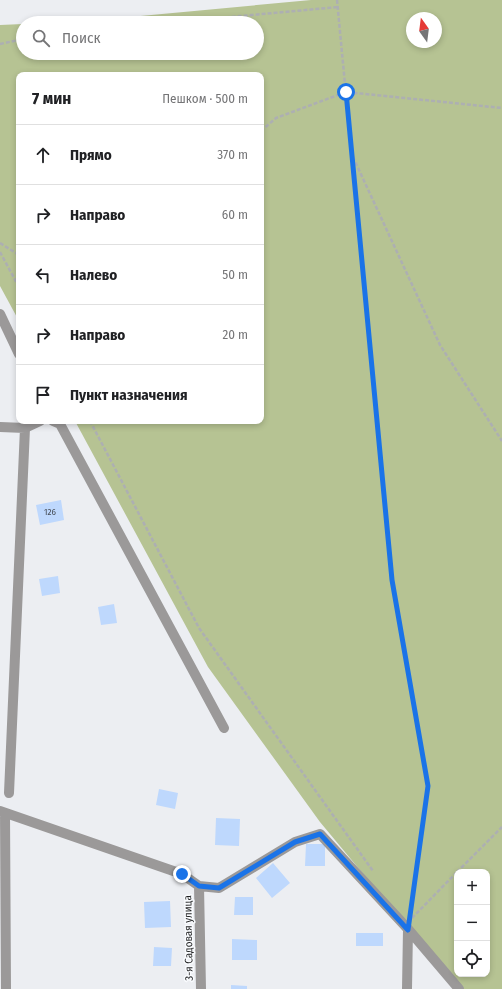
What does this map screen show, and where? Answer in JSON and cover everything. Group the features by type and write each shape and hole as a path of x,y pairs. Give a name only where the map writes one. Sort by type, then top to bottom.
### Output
{"street":[{"path":"0,314 16,348"},
{"path":"0,427 25,428 34,424"},
{"path":"60,424 224,728"},
{"path":"9,793 25,428"},
{"path":"6,989 2,812 182,874 199,886 219,888 295,842 320,834 408,930 459,989"},
{"name":"3-я Садовая улица","path":"199,886 201,989"},
{"path":"407,989 408,930"}],"path":[{"path":"337,0 392,580 428,786 409,921 454,875"},
{"path":"241,16 338,7"},
{"path":"0,44 16,41"},
{"path":"264,128 276,118 346,92 502,108"},
{"path":"352,155 440,345 502,441"},
{"path":"0,243 16,253"},
{"path":"0,252 16,281"},
{"path":"92,424 199,628 377,876"},
{"path":"460,869 502,827"}],"green space":[{"path":"311,0 502,0 502,989 459,989 320,822 208,667 77,424 264,424 264,72 16,72 16,315 0,286 0,25 16,24 16,60 264,60 264,16 140,16"}],"building":[{"path":"61,500 64,520 40,525 36,505"},
{"path":"58,576 60,593 42,596 39,579"},
{"path":"114,604 117,623 101,625 98,607"},
{"path":"159,789 178,793 175,809 156,805"},
{"path":"216,818 240,819 239,846 215,845"},
{"path":"306,844 325,844 325,866 305,866"},
{"path":"273,863 290,883 272,898 256,878"},
{"path":"235,897 253,897 253,915 234,915"},
{"path":"170,901 171,927 145,928 144,902"},
{"path":"356,933 383,933 383,946 356,946"},
{"path":"232,939 257,940 257,960 232,960"},
{"path":"154,947 172,948 171,966 153,966"},
{"path":"231,985 247,986 247,989 231,989"}],"route":[{"path":"182,874 199,886 219,888 295,842 320,834 408,930 428,786 392,580 346,92"}]}
